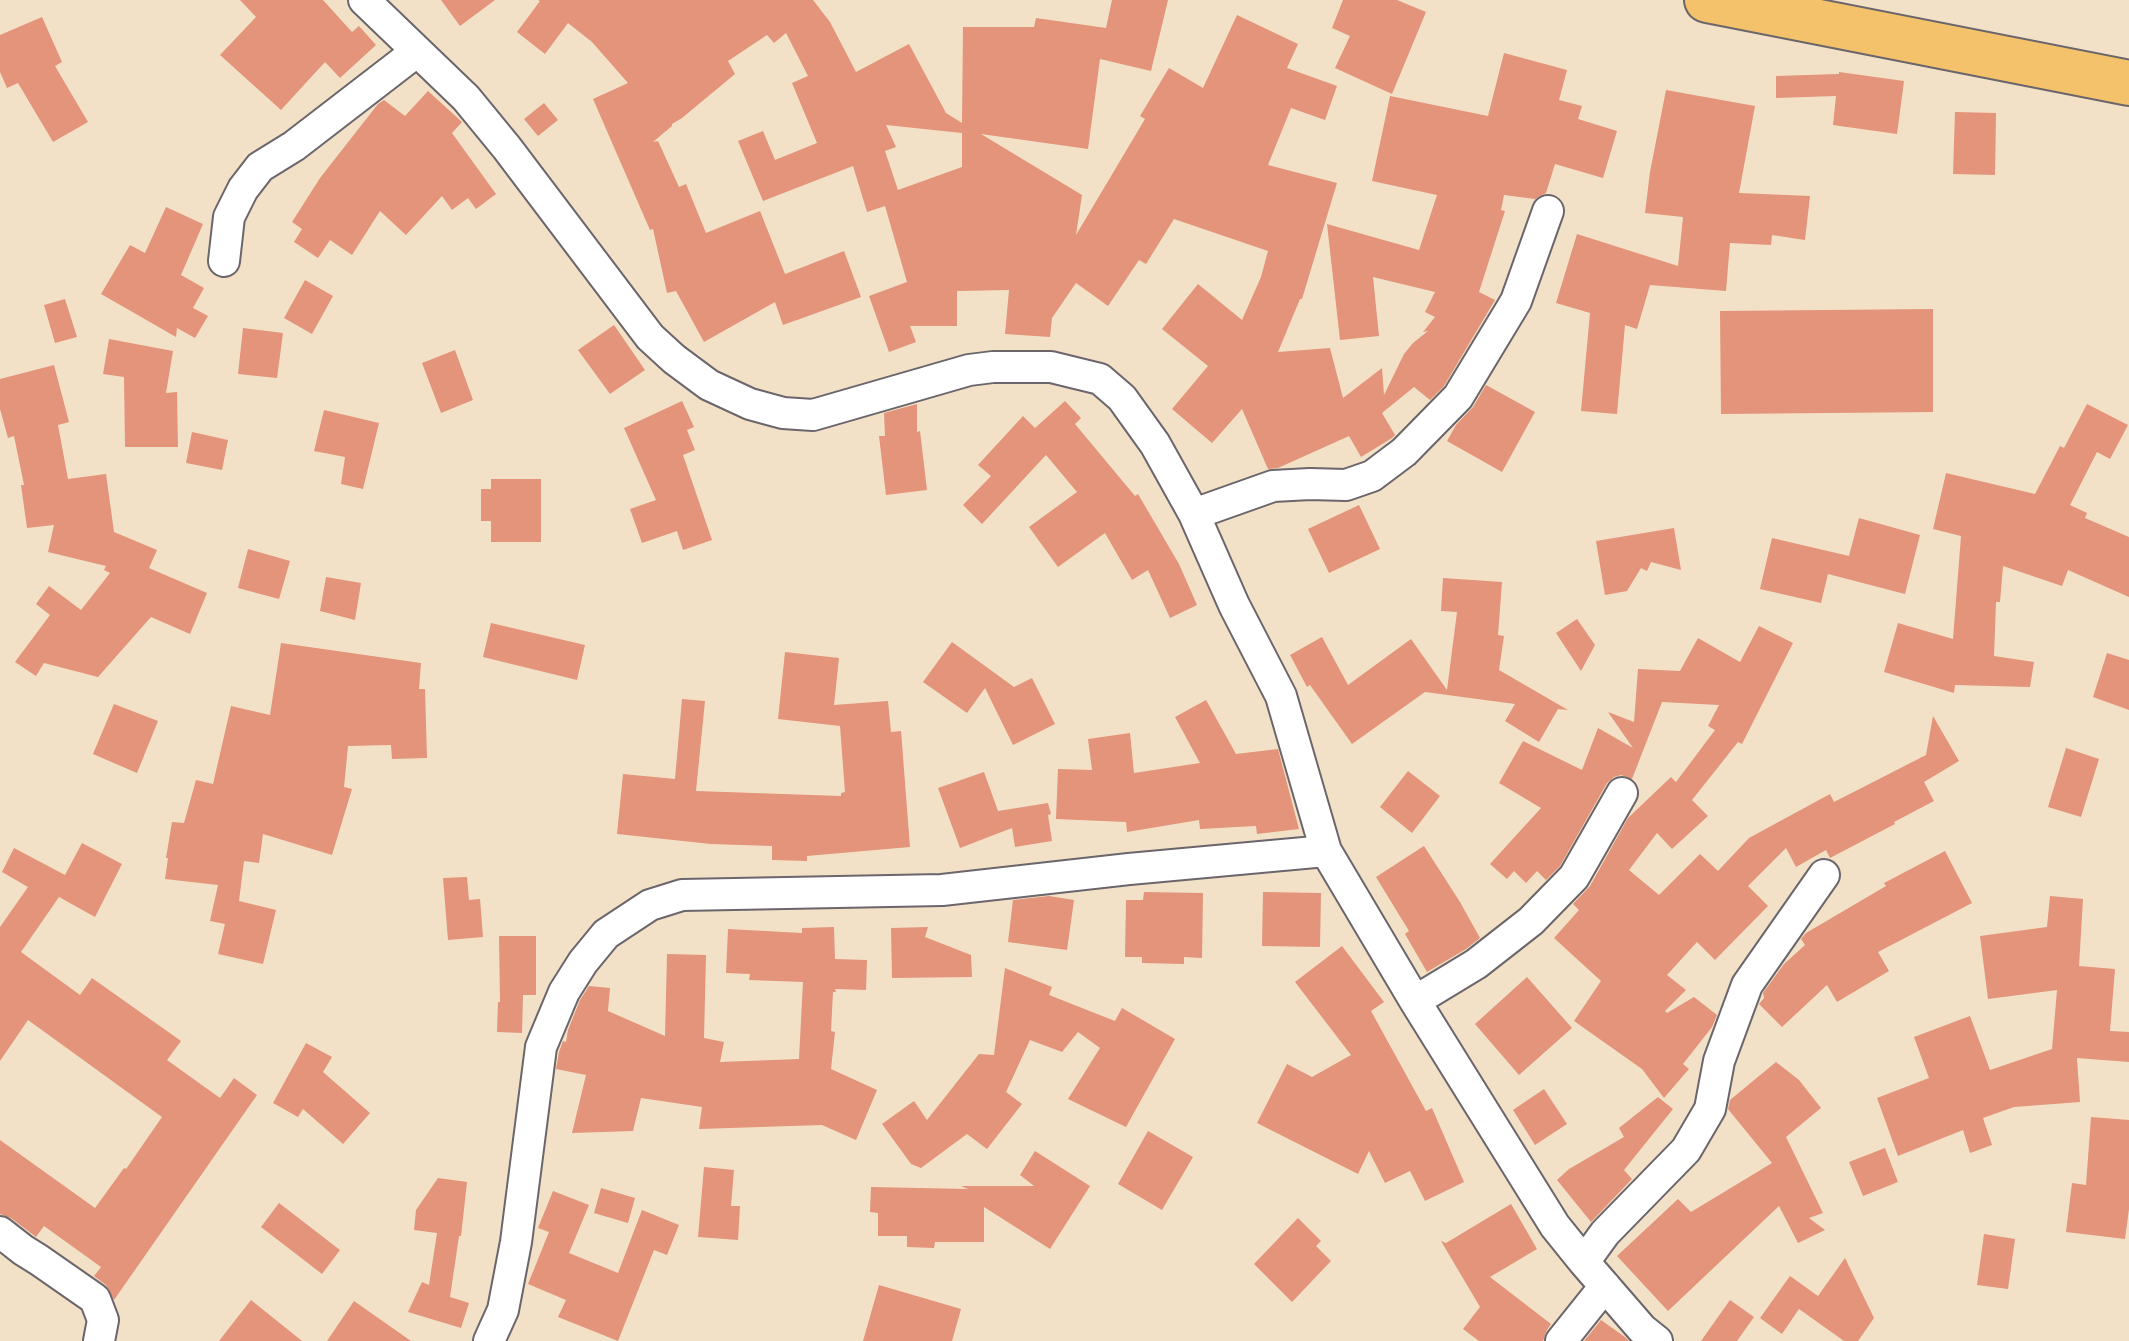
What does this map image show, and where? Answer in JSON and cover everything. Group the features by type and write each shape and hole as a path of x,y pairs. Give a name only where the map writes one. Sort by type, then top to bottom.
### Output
{"main road":[{"path":"1707,0 2129,83"}],"street":[{"path":"364,0 466,98 650,337 709,385 750,404 783,413 813,415 969,370 1021,366 1051,367 1100,379 1122,398 1155,444 1194,514 1234,605 1281,696 1326,851 1555,1226 1642,1329 1657,1341"},
{"path":"224,261 229,217 243,189 260,167 294,146 416,52"},
{"path":"1194,514 1273,486 1346,485 1372,476 1404,452 1458,397 1516,301 1548,211"},
{"path":"1415,1001 1476,964 1531,921 1574,877 1622,793"},
{"path":"489,1341 503,1310 516,1242 541,1047 564,992 583,962 606,934 650,905 682,895 942,890 1326,851"},
{"path":"1584,1262 1605,1233 1686,1150 1710,1109 1719,1061 1747,985 1824,875"},
{"path":"0,1232 95,1299 103,1320 99,1341"},
{"path":"1561,1341 1605,1286"}],"building":[{"path":"240,0 323,0 352,32 359,26 376,45 340,78 325,62 281,110 220,55 256,17"},
{"path":"441,0 495,0 460,26"},
{"path":"813,0 830,22 856,72 909,44 946,113 962,123 963,27 1034,27 1036,18 1106,28 1112,0 1168,0 1151,71 1100,59 1088,149 981,134 1082,195 1076,235 1145,119 1140,116 1169,68 1203,88 1237,15 1298,44 1287,68 1337,86 1325,120 1291,108 1268,165 1337,183 1302,299 1278,352 1330,348 1343,398 1382,368 1384,395 1404,354 1428,331 1423,332 1435,317 1425,312 1435,292 1373,277 1379,336 1340,340 1327,224 1419,250 1437,195 1372,181 1390,96 1488,116 1504,53 1567,70 1559,100 1582,106 1578,119 1617,131 1603,178 1555,164 1546,193 1535,199 1504,195 1501,210 1505,211 1479,292 1495,300 1444,386 1430,400 1414,387 1382,413 1395,435 1392,438 1361,457 1349,436 1278,468 1268,469 1242,409 1212,443 1172,409 1208,366 1162,329 1198,284 1242,320 1261,277 1268,251 1174,219 1146,264 1139,260 1108,306 1076,283 1052,318 1050,337 1005,334 1009,290 957,291 957,326 910,326 916,342 889,352 869,296 907,282 885,206 867,212 853,166 763,201 738,141 763,131 775,160 817,143 792,83 808,76 786,33 774,43 767,35 728,61 735,74 653,142 658,141 679,187 686,184 706,233 760,211 785,274 844,251 861,297 783,325 775,302 704,342 676,291 667,293 653,229 650,230 593,99 628,83 592,42 568,23 545,54 517,32 540,1","holes":["886,125 962,133 962,167 898,190 885,151 896,147"]},
{"path":"1343,0 1397,0 1426,12 1392,94 1335,68 1350,36 1332,28"},
{"path":"42,17 62,62 55,66 88,122 53,142 18,83 7,88 0,72 0,35"},
{"path":"1839,72 1904,81 1897,134 1833,125 1836,96 1776,98 1776,76"},
{"path":"1666,90 1755,106 1739,193 1810,196 1805,240 1772,235 1771,245 1730,243 1726,291 1650,285 1637,329 1625,325 1617,414 1581,411 1590,313 1556,303 1577,234 1678,266 1683,217 1645,213"},
{"path":"428,91 462,122 452,133 496,194 476,209 468,198 452,210 442,196 406,235 380,211 352,255 330,240 318,258 294,242 302,229 292,222 320,178 378,104 384,100 405,116"},
{"path":"544,103 558,120 538,136 524,119"},
{"path":"1955,112 1996,113 1995,175 1953,174"},
{"path":"166,207 203,224 181,275 204,288 193,308 208,316 195,338 177,328 176,337 101,294 130,245 145,253"},
{"path":"305,280 333,296 312,334 284,318"},
{"path":"65,299 77,337 55,343 44,305"},
{"path":"1933,309 1933,412 1721,414 1720,311"},
{"path":"614,325 645,370 610,394 578,350"},
{"path":"243,328 283,333 277,378 238,374"},
{"path":"109,339 173,351 166,393 177,392 178,447 125,447 124,377 103,374"},
{"path":"455,350 473,400 441,413 422,363"},
{"path":"54,365 69,422 58,425 68,479 106,474 114,532 157,550 149,568 207,593 190,634 151,617 98,677 44,663 36,676 15,662 50,615 36,604 49,586 81,610 110,573 104,570 106,566 48,552 54,525 27,528 21,485 24,485 14,436 8,438 0,409 0,379"},
{"path":"1486,385 1535,412 1502,472 1447,441"},
{"path":"682,401 694,427 687,430 695,450 683,455 712,540 683,550 677,531 642,543 630,509 656,500 624,428"},
{"path":"1065,401 1081,418 1075,424 1135,496 1138,494 1179,564 1197,605 1170,618 1148,570 1132,580 1105,533 1058,567 1029,527 1077,492 1046,455 982,524 963,505 991,476 978,465 1023,416 1035,428"},
{"path":"917,404 917,432 920,431 927,490 886,495 879,436 885,436 884,413"},
{"path":"2087,404 2128,425 2110,459 2097,452 2070,505 2087,513 2085,518 2129,537 2129,597 2068,570 2062,586 2003,566 2000,602 1996,602 1994,656 2034,662 2030,687 1955,685 1954,693 1884,672 1898,623 1953,639 1961,536 1933,529 1946,473 2035,494"},
{"path":"324,410 379,423 363,489 341,484 345,457 314,451"},
{"path":"192,432 228,440 222,470 186,463"},
{"path":"491,479 541,479 541,542 491,542 491,521 481,521 481,489 491,489"},
{"path":"1359,505 1380,549 1329,573 1308,529"},
{"path":"1859,518 1920,535 1905,594 1828,574 1821,603 1760,589 1772,538 1849,556"},
{"path":"1674,528 1681,570 1651,562 1647,571 1641,568 1627,591 1605,595 1596,541"},
{"path":"248,549 290,561 279,599 238,588"},
{"path":"326,577 361,583 355,620 320,611"},
{"path":"1443,578 1502,582 1498,635 1504,636 1499,670 1568,710 1558,709 1539,742 1505,721 1515,704 1425,692 1352,744 1310,685 1307,687 1290,655 1322,637 1348,685 1411,639 1447,690 1457,612 1441,611"},
{"path":"1577,619 1595,645 1581,671 1556,633"},
{"path":"491,623 585,645 577,680 483,657"},
{"path":"1759,626 1793,643 1742,744 1738,742 1692,800 1708,816 1672,849 1657,833 1629,870 1659,895 1700,854 1718,871 1749,838 1830,794 1834,802 1926,755 1933,716 1959,761 1924,782 1934,801 1830,858 1826,850 1796,867 1786,848 1748,886 1768,906 1715,960 1697,942 1667,975 1686,990 1665,1011 1667,1013 1694,997 1717,1015 1712,1027 1683,1064 1689,1069 1664,1098 1642,1069 1574,1021 1601,981 1554,938 1579,910 1573,904 1590,886 1628,818 1671,777 1676,782 1715,730 1708,726 1719,705 1662,702 1632,779 1621,775 1607,783 1560,866 1546,880 1537,871 1526,883 1514,871 1507,879 1490,864 1541,808 1499,783 1523,741 1582,770 1598,728 1633,748 1608,712 1634,722 1638,669 1680,671 1698,638 1740,662"},
{"path":"952,642 1014,687 1032,678 1055,724 1013,745 985,688 967,713 923,682"},
{"path":"281,643 421,663 419,689 425,689 427,758 392,759 391,745 348,746 344,787 352,789 332,855 263,834 259,863 244,861 239,901 276,910 263,964 218,954 225,924 210,921 218,885 165,879 166,858 172,822 184,823 196,780 213,784 231,706 270,715"},
{"path":"785,652 839,658 834,705 888,701 891,732 901,731 910,847 807,856 807,861 772,860 772,846 711,844 617,834 623,774 675,779 682,699 705,701 696,791 841,796 845,792 840,726 778,719"},
{"path":"2107,653 2129,660 2129,710 2093,697"},
{"path":"1206,700 1236,754 1278,749 1299,829 1257,834 1256,826 1200,829 1199,820 1127,832 1126,822 1056,819 1058,769 1092,770 1088,739 1130,733 1134,773 1200,763 1175,717"},
{"path":"114,704 158,721 137,773 93,754"},
{"path":"2066,748 2099,759 2081,817 2048,807"},
{"path":"1408,771 1440,796 1412,833 1380,807"},
{"path":"984,772 998,811 1048,803 1052,841 1015,847 1012,828 960,848 938,788"},
{"path":"82,843 122,864 95,917 59,897 21,952 80,995 92,978 181,1041 167,1060 220,1098 234,1078 257,1095 114,1300 106,1285 94,1276 101,1267 44,1226 36,1237 11,1218 0,1214 0,1140 95,1208 162,1117 28,1020 0,1061 0,927 28,887 2,872 14,848 65,875"},
{"path":"1424,846 1480,938 1427,972 1405,934 1409,931 1376,877"},
{"path":"1945,851 1972,903 1878,952 1889,971 1837,1002 1827,985 1782,1027 1759,1004 1764,998 1763,993 1784,964 1805,945 1801,939 1806,933 1886,886 1884,883"},
{"path":"467,877 469,900 480,899 483,937 448,940 443,878"},
{"path":"1144,892 1203,893 1202,958 1184,957 1184,964 1142,963 1142,957 1125,957 1126,900 1143,900"},
{"path":"1263,892 1321,893 1320,947 1262,946"},
{"path":"1049,896 1074,900 1067,950 1008,942 1013,900"},
{"path":"2050,896 2083,899 2079,966 2115,969 2110,1031 2129,1032 2129,1062 2077,1058 2080,1102 2014,1107 1983,1118 1992,1145 1970,1153 1963,1130 1898,1156 1877,1098 1929,1078 1914,1037 1970,1016 1990,1070 2052,1049 2057,990 1988,999 1980,936 2047,927"},
{"path":"834,927 835,959 867,960 866,990 835,989 836,992 833,992 831,1031 835,1032 831,1069 877,1090 856,1140 822,1125 699,1129 702,1107 641,1098 633,1131 572,1133 586,1075 556,1069 563,1041 566,1042 580,1000 589,986 610,988 608,1011 665,1036 667,954 706,955 704,1038 724,1042 720,1062 799,1059 803,982 749,980 750,974 726,973 728,929 802,933 802,928"},
{"path":"928,927 925,937 971,955 972,977 892,978 891,928"},
{"path":"499,936 536,936 536,995 523,995 522,1033 497,1032"},
{"path":"1342,946 1384,1002 1371,1011 1426,1111 1432,1108 1464,1182 1425,1201 1410,1171 1385,1183 1369,1151 1358,1174 1257,1123 1287,1064 1312,1077 1351,1055 1295,982"},
{"path":"1005,968 1052,987 1049,995 1115,1021 1122,1008 1175,1039 1126,1127 1068,1099 1100,1048 1078,1032 1062,1052 1030,1040 1006,1092 1022,1104 987,1149 967,1134 921,1168 911,1164 882,1124 914,1101 927,1120 979,1054 994,1055"},
{"path":"1527,977 1572,1028 1519,1075 1475,1024"},
{"path":"306,1043 332,1057 323,1072 370,1113 343,1144 303,1109 298,1117 273,1103"},
{"path":"1776,1062 1799,1080 1821,1108 1786,1137 1823,1213 1809,1218 1825,1230 1798,1243 1779,1206 1668,1311 1617,1256 1678,1199 1691,1212 1772,1163 1728,1109 1730,1100"},
{"path":"1544,1089 1567,1124 1535,1145 1513,1110"},
{"path":"1658,1097 1673,1109 1624,1170 1632,1179 1591,1222 1557,1180 1569,1169 1624,1137 1619,1128"},
{"path":"2091,1117 2129,1120 2129,1209 2125,1239 2066,1232 2072,1183 2086,1185"},
{"path":"1148,1131 1193,1157 1162,1210 1118,1184"},
{"path":"1885,1148 1898,1182 1863,1196 1849,1162"},
{"path":"1035,1151 1090,1186 1050,1249 984,1207 984,1242 935,1242 934,1248 907,1247 907,1236 878,1236 878,1213 870,1212 871,1187 968,1189 961,1186 1034,1186 1020,1175"},
{"path":"704,1167 734,1170 731,1206 740,1206 738,1240 698,1237"},
{"path":"438,1178 467,1182 450,1297 469,1303 461,1328 408,1312 422,1282 429,1285 437,1233 414,1230 416,1210"},
{"path":"601,1188 635,1198 628,1223 594,1213"},
{"path":"553,1191 589,1205 569,1253 618,1273 642,1210 679,1225 667,1255 654,1250 618,1341 558,1317 566,1300 528,1284 549,1232 538,1228"},
{"path":"279,1203 340,1250 322,1274 261,1227"},
{"path":"1511,1204 1537,1249 1490,1277 1551,1324 1543,1341 1479,1341 1463,1329 1480,1307 1441,1241 1446,1243"},
{"path":"1298,1218 1321,1241 1316,1246 1331,1261 1292,1302 1254,1264"},
{"path":"1984,1234 2015,1239 2008,1289 1977,1285"},
{"path":"1845,1258 1874,1318 1858,1341 1844,1341 1799,1309 1782,1334 1760,1318 1790,1276 1818,1296"},
{"path":"879,1285 961,1309 952,1341 863,1341"},
{"path":"251,1300 302,1341 219,1341"},
{"path":"1730,1300 1754,1317 1737,1341 1701,1341"},
{"path":"354,1301 411,1341 327,1341"},
{"path":"1601,1320 1625,1337 1629,1341 1584,1341"}]}
